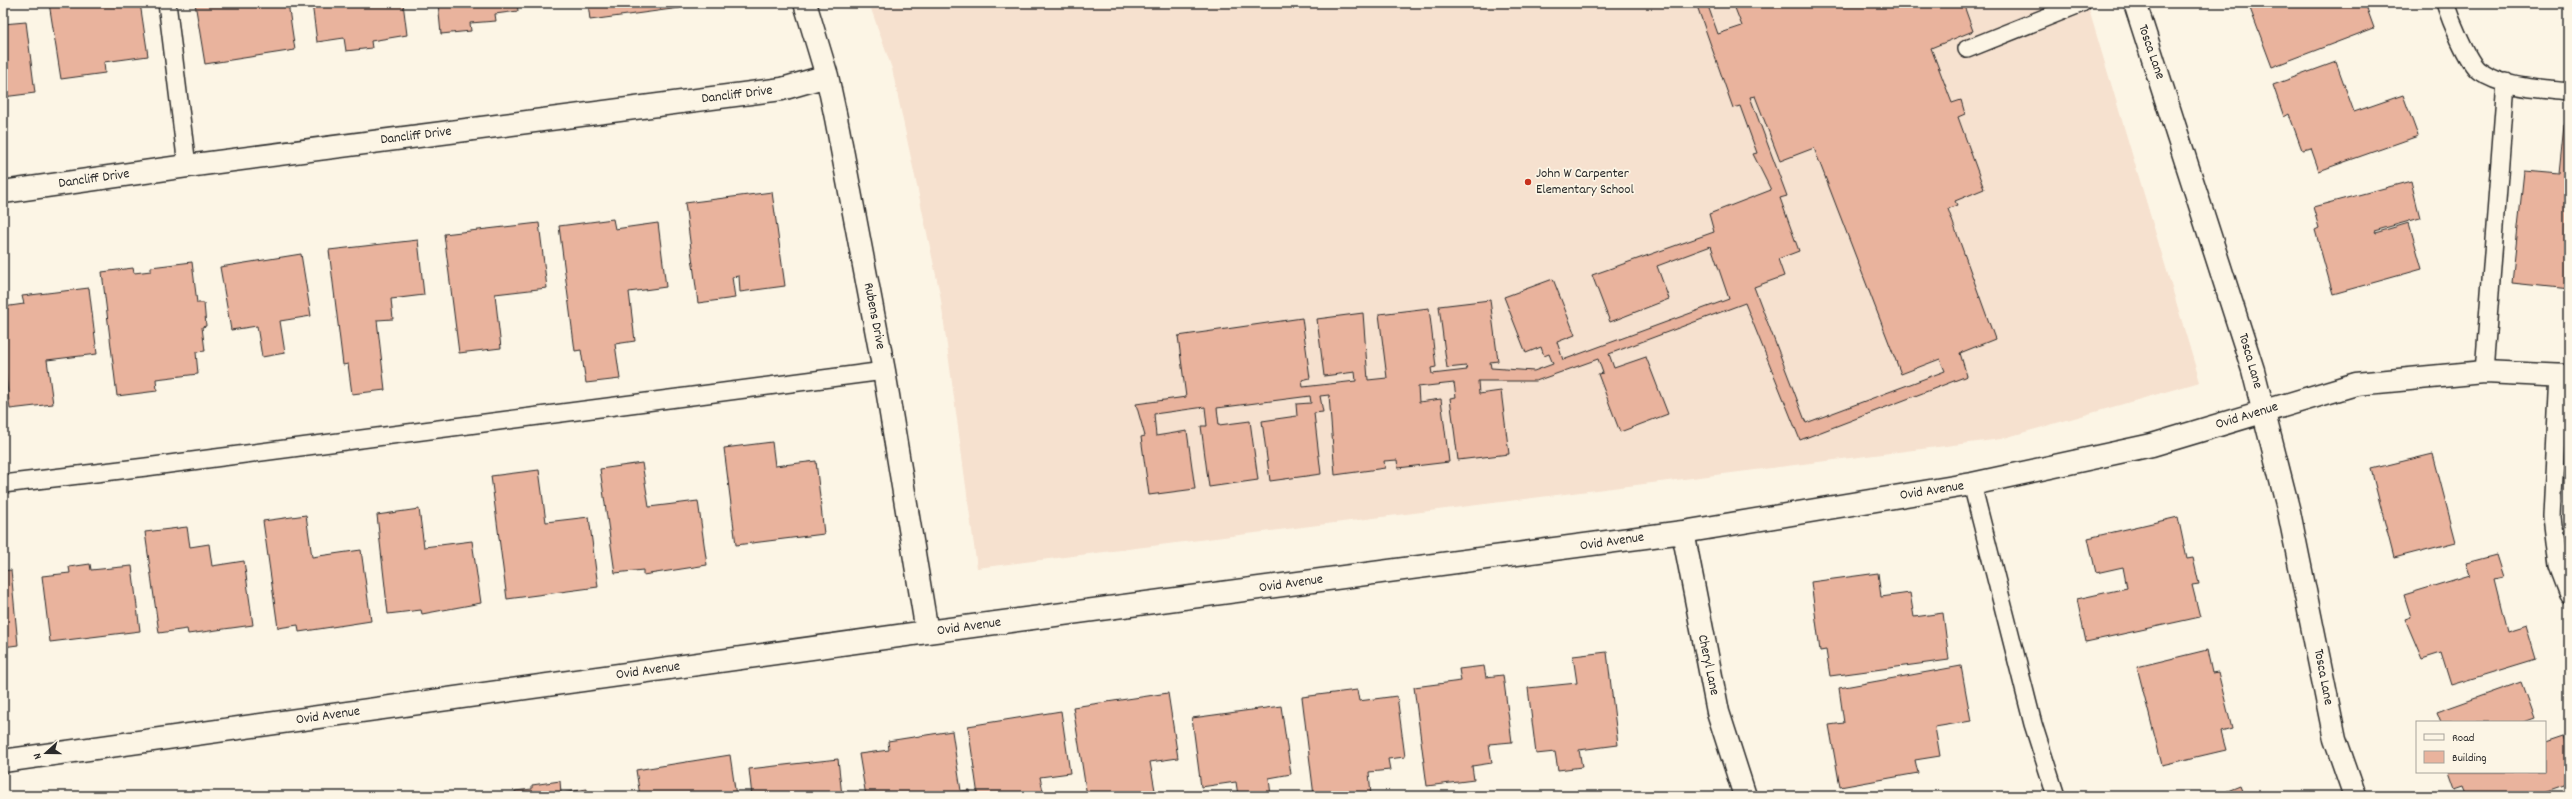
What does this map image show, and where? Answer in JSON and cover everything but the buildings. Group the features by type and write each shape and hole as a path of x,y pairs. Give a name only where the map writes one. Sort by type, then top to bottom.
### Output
{"street":[{"name":"Rubens Drive","path":"805,3 827,76 884,371 927,632"},
{"name":"Tosca Lane","path":"2135,3 2253,370 2289,512 2335,739 2355,796"},
{"name":"Dancliff Drive","path":"3,192 187,166 782,89 827,76"},
{"name":"Ovid Avenue","path":"3,761 927,632 1683,532 1972,484 2152,445 2356,384 2484,372 2564,375"},
{"name":"Cheryl Lane","path":"1683,532 1703,646 1718,712 1745,796"}],"lane":[{"path":"167,3 187,166"},
{"path":"1967,49 2082,3"},
{"path":"2445,3 2455,33 2479,71 2506,82 2569,92"},
{"path":"2484,372 2506,82"},
{"path":"3,484 146,468 884,371"},
{"path":"2564,375 2552,516 2558,566 2569,595"},
{"path":"1972,484 2033,724 2056,796"}],"shaded area":[{"name":"John W Carpenter Elementary School","path":"869,3 2087,3 2200,382 2001,439 977,568 940,294 892,69"}],"place":[{"name":"John W Carpenter Elementary School","path":"1528,182"}]}
